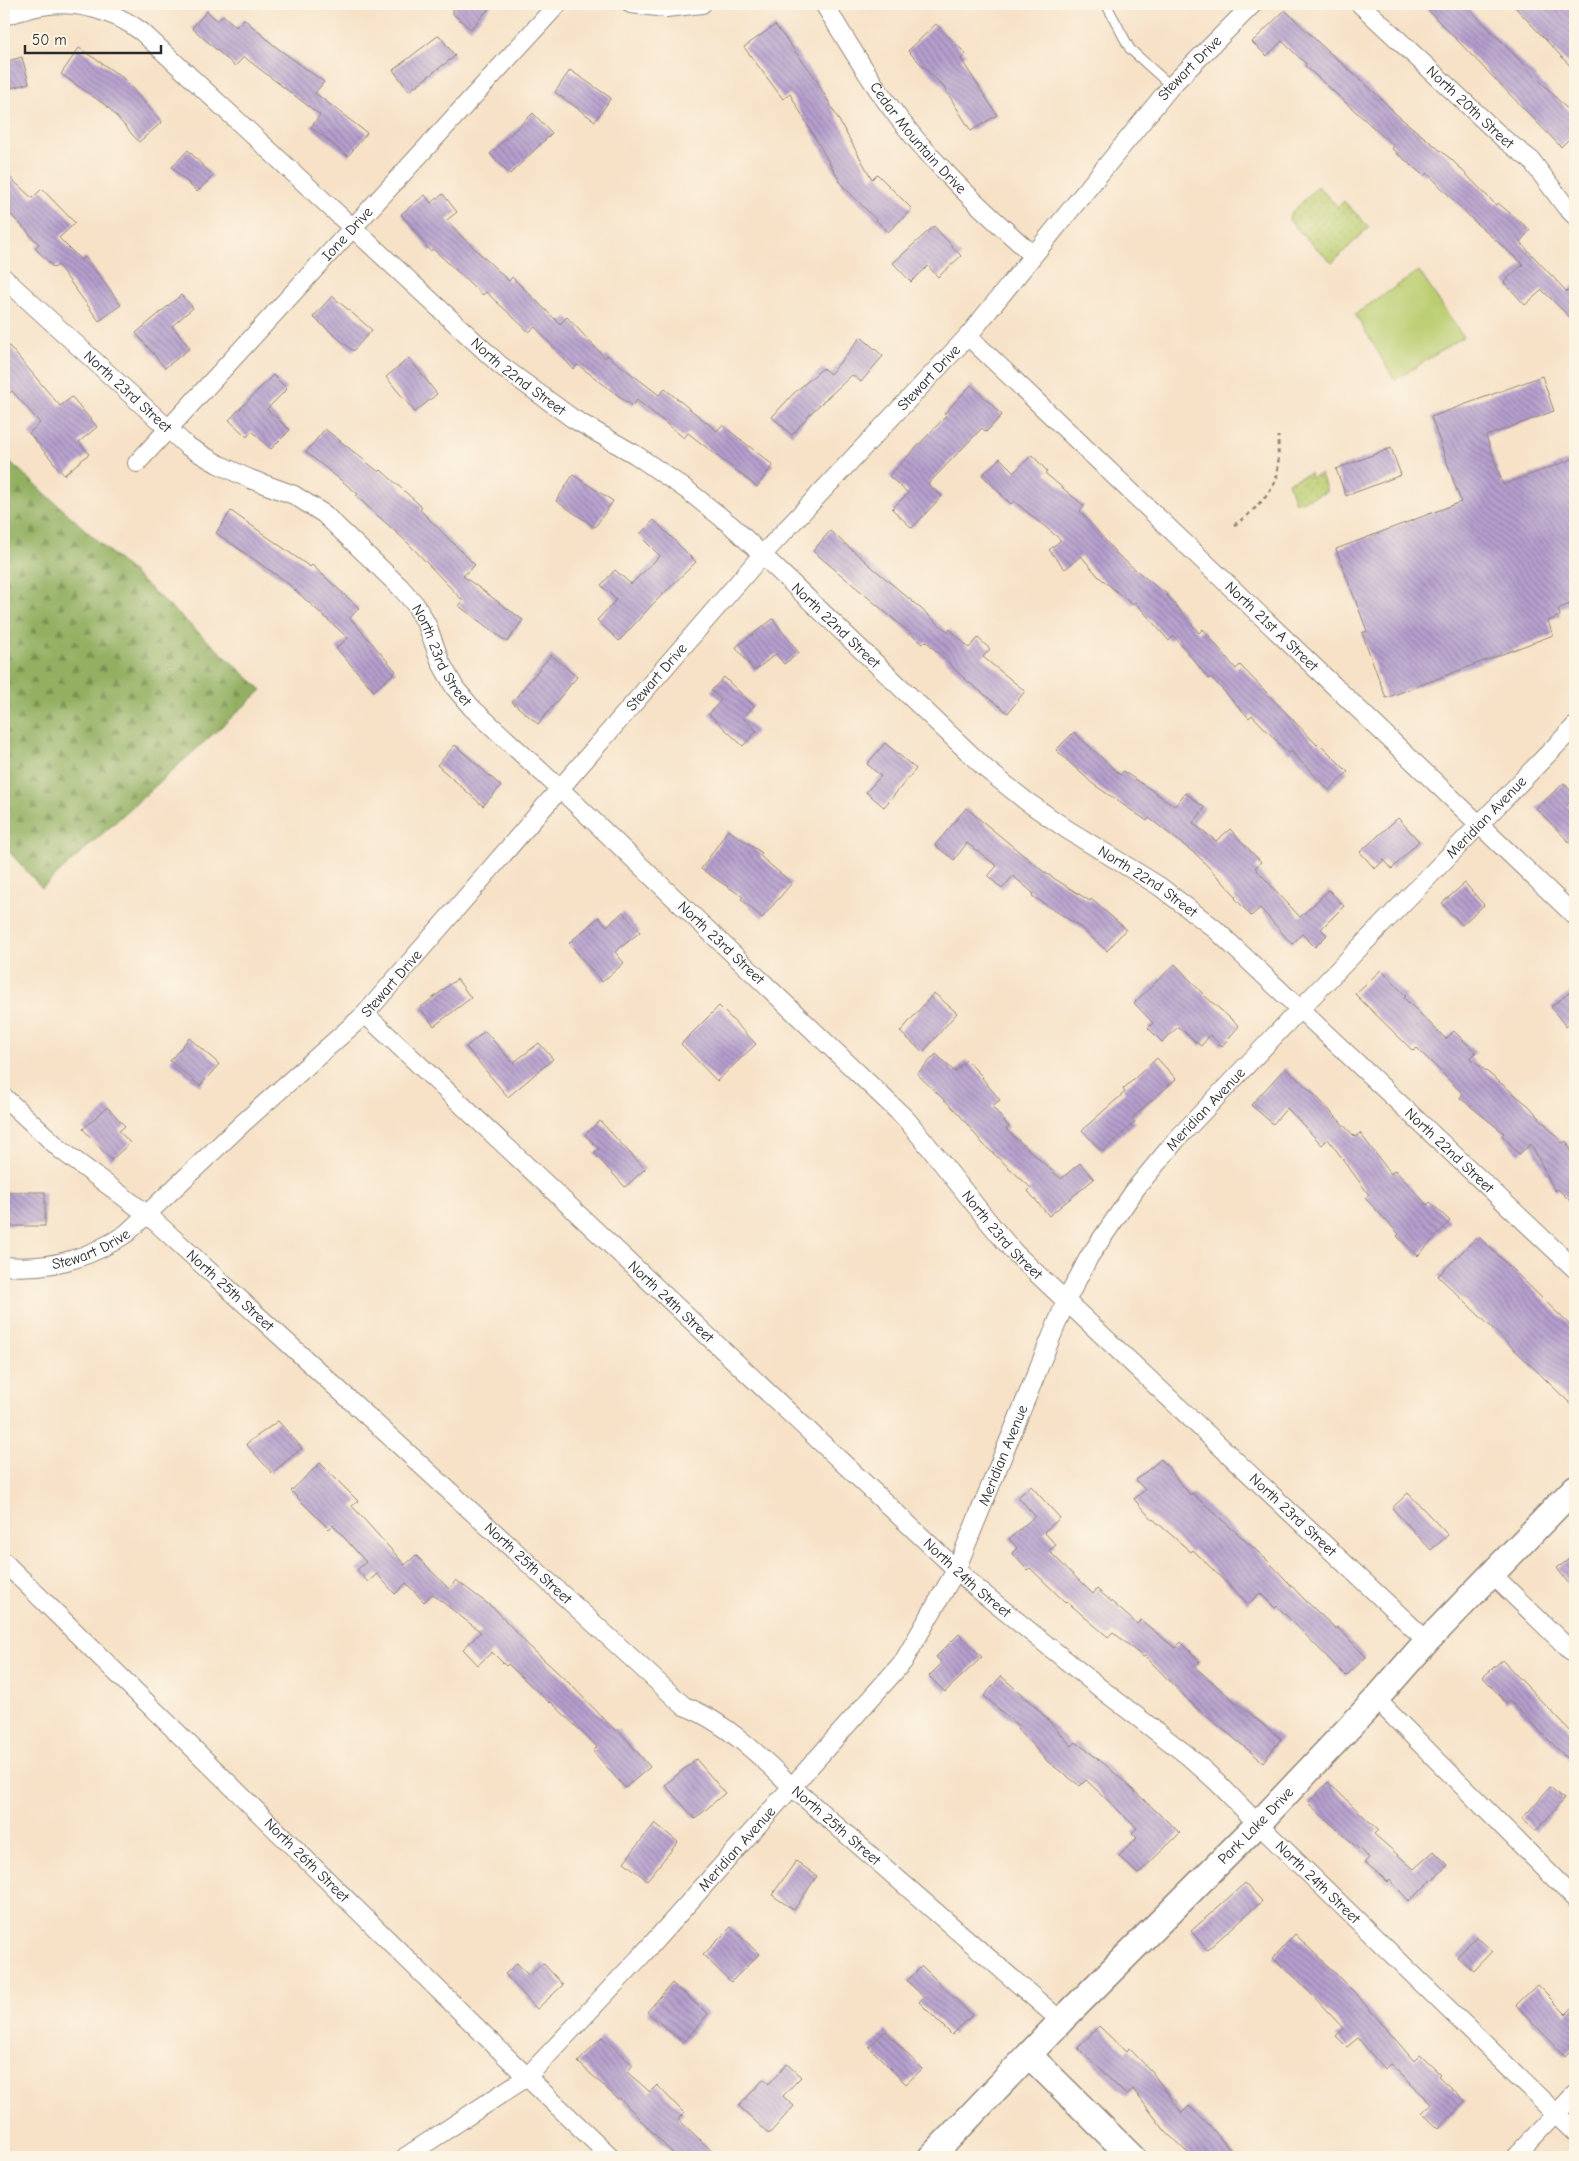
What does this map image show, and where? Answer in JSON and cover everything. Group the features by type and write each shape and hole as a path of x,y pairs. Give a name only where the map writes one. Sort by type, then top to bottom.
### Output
{"street":[{"name":"Ione Drive","path":"136,463 558,4"},
{"path":"631,4 666,8 702,4"},
{"name":"Cedar Mountain Drive","path":"824,4 884,98 929,154 979,207 1033,255"},
{"name":"Stewart Drive","path":"4,1266 48,1266 88,1256 110,1245 148,1215 243,1123 365,1014 762,555 968,336 1171,86 1253,4"},
{"name":"North 20th Street","path":"1360,4 1505,140 1531,160 1566,207 1575,216"},
{"name":"North 22nd Street","path":"4,16 42,5 83,6 109,12 142,32 508,371 572,418 636,455 687,490 732,526 986,769 1026,801 1068,830 1159,886 1215,929 1575,1269"},
{"name":"North 23rd Street","path":"4,278 188,446 218,464 250,479 294,495 324,514 416,604 427,625 441,663 455,688 472,708 560,789 905,1118 934,1152 984,1219 1015,1252 1427,1641"},
{"name":"North 21st A Street","path":"968,336 1575,916"},
{"name":"Meridian Avenue","path":"405,2157 527,2077 643,1954 904,1662 956,1570 1066,1301 1089,1257 1137,1188 1177,1138 1575,726"},
{"name":"North 24th Street","path":"365,1014 956,1570 1105,1692 1187,1755 1217,1782 1575,2132"},
{"name":"North 25th Street","path":"4,1097 61,1150 148,1215 684,1706 731,1733 764,1760 792,1787 1061,2021"},
{"name":"Park Lake Drive","path":"931,2157 1061,2021 1258,1824 1376,1699 1427,1641 1575,1488"},
{"name":"North 26th Street","path":"4,1562 527,2077 611,2157"},
{"path":"1492,1574 1575,1654"},
{"path":"1376,1699 1575,1899"},
{"path":"1029,2055 1132,2157"},
{"path":"1515,2157 1575,2094"}],"lane":[{"path":"1106,4 1130,48 1171,86"}],"path":[{"path":"1234,525 1245,519 1263,498 1277,477 1278,436"}],"green space":[{"path":"1318,186 1338,207 1344,201 1369,227 1332,263 1289,220 1290,214"},
{"path":"1419,271 1463,337 1395,380 1355,314"},
{"path":"4,456 262,690 42,888 4,846"},
{"path":"1310,473 1311,478 1321,474 1327,492 1295,503 1288,482"}],"building":[{"path":"457,4 493,4 471,29 453,14 453,8"},
{"path":"1422,4 1465,4 1575,117 1575,133 1561,147"},
{"path":"1512,4 1566,4 1575,14 1575,71"},
{"path":"1285,10 1397,115 1452,160 1496,205 1498,203 1530,230 1520,242 1567,292 1575,284 1575,322 1542,290 1525,305 1504,282 1523,264 1476,223 1427,173 1424,176 1392,149 1394,146 1305,66 1306,64 1282,41 1267,56 1252,42"},
{"path":"207,11 218,21 223,15 236,27 244,19 276,47 324,82 315,93 367,133 348,156 311,127 320,115 244,57 235,66 192,28"},
{"path":"936,24 966,54 961,59 997,115 971,131 943,86 908,51"},
{"path":"775,25 814,76 872,179 877,174 912,209 888,232 842,185 790,94 783,99 744,47"},
{"path":"439,35 455,56 409,91 393,70"},
{"path":"79,48 122,77 162,122 139,142 108,107 61,74"},
{"path":"22,57 29,83 4,90 4,62"},
{"path":"570,70 611,98 595,121 555,92"},
{"path":"533,113 552,133 510,174 490,154"},
{"path":"188,150 213,176 197,192 172,167"},
{"path":"4,172 32,198 42,189 75,223 59,238 81,260 85,257 121,305 99,321 58,265 54,268 35,248 39,244 4,207"},
{"path":"443,194 457,212 447,220 460,235 509,281 512,277 560,324 567,317 605,358 607,355 659,395 665,389 717,431 722,425 773,465 757,487 688,433 684,438 637,400 632,406 578,365 573,369 535,327 529,332 486,292 483,295 433,249 430,251 401,214 425,195 431,203"},
{"path":"934,226 961,256 938,277 928,266 911,282 893,263"},
{"path":"181,295 193,308 172,326 190,348 165,368 136,333"},
{"path":"332,296 372,330 353,351 313,317"},
{"path":"861,337 883,356 861,382 852,375 812,412 792,435 772,417 793,394 823,368 830,374"},
{"path":"4,340 60,406 72,397 97,427 79,442 89,454 64,475 29,433 40,423 12,391 4,398"},
{"path":"409,358 437,394 415,412 386,377"},
{"path":"273,375 287,389 267,409 290,430 271,449 252,431 247,437 229,420"},
{"path":"1542,376 1554,411 1486,436 1503,485 1575,458 1575,602 1558,609 1560,616 1548,621 1553,635 1386,698 1362,633 1367,631 1336,549 1461,502 1431,417"},
{"path":"971,385 1002,415 986,432 982,428 928,484 942,496 912,528 892,509 908,493 889,476 946,416 944,414"},
{"path":"325,429 379,472 381,470 422,507 420,510 475,565 463,576 523,620 507,642 459,606 463,601 408,543 356,496 358,494 306,452"},
{"path":"1391,448 1401,475 1346,496 1336,469"},
{"path":"1032,455 1047,471 1045,473 1084,506 1080,511 1118,555 1161,591 1163,590 1199,633 1203,629 1236,669 1240,665 1317,745 1319,743 1348,772 1329,790 1291,751 1289,754 1252,715 1249,718 1211,677 1209,679 1174,636 1169,641 1135,602 1133,605 1098,576 1081,556 1065,569 1049,550 1061,540 1014,501 1011,504 982,475 1000,458 1014,472"},
{"path":"573,475 613,501 595,527 556,501"},
{"path":"231,511 310,567 312,565 359,608 350,618 396,671 374,691 336,648 348,638 285,581 216,533"},
{"path":"654,520 696,562 619,641 597,620 616,600 601,585 615,570 631,584 660,556 639,535"},
{"path":"830,531 948,632 950,629 969,648 978,638 990,649 983,657 1025,691 1008,713 967,681 926,641 923,644 813,551"},
{"path":"773,619 799,653 784,664 776,654 754,671 736,647"},
{"path":"551,655 577,677 538,724 512,702"},
{"path":"724,677 754,706 743,718 757,731 743,746 709,714 721,700 711,691"},
{"path":"1074,732 1120,775 1123,771 1175,806 1185,793 1205,808 1193,823 1216,841 1230,829 1261,862 1255,868 1300,917 1329,890 1344,906 1321,929 1327,935 1315,947 1302,934 1292,944 1260,908 1251,916 1235,898 1236,896 1198,856 1149,818 1147,821 1093,784 1056,750"},
{"path":"885,743 916,769 884,807 866,792 881,776 867,764"},
{"path":"455,745 501,786 483,806 437,765"},
{"path":"1564,783 1575,796 1567,805 1575,814 1575,848 1536,808"},
{"path":"966,808 1044,872 1090,901 1091,899 1126,929 1107,951 1076,924 1032,896 1033,893 1013,876 1002,889 988,876 997,866 967,843 954,860 935,845"},
{"path":"1398,818 1419,841 1392,869 1384,860 1375,869 1360,852"},
{"path":"728,830 762,853 760,856 792,883 762,918 741,899 743,897 701,869"},
{"path":"1465,883 1484,905 1462,925 1442,903"},
{"path":"623,912 640,932 615,952 624,963 602,982 569,943 599,917 607,926"},
{"path":"1175,964 1205,996 1239,1026 1222,1046 1210,1035 1201,1046 1178,1027 1162,1042 1148,1028 1153,1023 1134,1003"},
{"path":"1381,970 1406,996 1404,998 1446,1039 1454,1031 1476,1053 1470,1058 1529,1106 1562,1143 1566,1141 1575,1157 1575,1206 1558,1189 1555,1191 1531,1144 1519,1154 1502,1135 1504,1133 1460,1098 1463,1094 1417,1048 1413,1051 1355,994"},
{"path":"457,979 471,998 434,1026 420,1008"},
{"path":"1575,988 1575,1020 1566,1027 1551,1007"},
{"path":"934,993 957,1013 923,1052 900,1032"},
{"path":"719,1006 756,1044 717,1081 681,1044"},
{"path":"485,1031 513,1063 539,1043 553,1059 508,1097 466,1047"},
{"path":"189,1038 219,1064 200,1086 170,1061"},
{"path":"936,1054 955,1072 966,1060 983,1077 1000,1100 992,1106 1009,1127 1006,1129 1061,1179 1080,1163 1094,1179 1049,1216 1028,1191 1031,1188 983,1144 958,1113 917,1074"},
{"path":"1157,1058 1176,1079 1132,1118 1135,1122 1102,1152 1082,1130 1125,1092 1123,1089"},
{"path":"1285,1068 1315,1095 1355,1137 1360,1133 1391,1174 1395,1170 1427,1205 1430,1202 1450,1221 1418,1256 1397,1236 1399,1234 1365,1198 1369,1195 1328,1139 1322,1145 1287,1108 1273,1124 1251,1105"},
{"path":"107,1107 125,1126 119,1131 130,1143 111,1160 83,1129"},
{"path":"600,1121 645,1169 625,1187 594,1153 599,1149 585,1135"},
{"path":"4,1192 45,1192 45,1226 4,1226"},
{"path":"1478,1236 1575,1330 1575,1408 1438,1276"},
{"path":"278,1421 302,1448 272,1473 246,1444"},
{"path":"1161,1459 1190,1495 1192,1493 1267,1560 1304,1599 1336,1629 1337,1627 1366,1657 1346,1676 1277,1606 1275,1608 1260,1593 1248,1604 1193,1550 1191,1552 1146,1513 1134,1499 1145,1490 1136,1480"},
{"path":"320,1463 358,1501 352,1506 405,1565 416,1555 449,1589 456,1580 496,1610 528,1645 616,1731 618,1729 650,1767 625,1788 593,1751 597,1747 551,1702 508,1664 506,1666 492,1652 478,1665 463,1649 481,1632 432,1594 424,1602 406,1583 395,1594 377,1574 368,1582 357,1570 366,1562 333,1525 329,1529 291,1491"},
{"path":"1031,1486 1060,1518 1044,1532 1056,1545 1049,1551 1093,1594 1097,1589 1137,1624 1141,1620 1175,1648 1181,1642 1200,1661 1195,1667 1281,1739 1263,1762 1193,1705 1145,1656 1143,1657 1113,1632 1108,1637 1065,1602 1030,1568 1027,1570 1012,1553 1017,1548 1009,1539 1035,1516 1018,1497"},
{"path":"1408,1493 1448,1535 1431,1550 1392,1508"},
{"path":"1575,1555 1575,1592 1557,1568"},
{"path":"959,1634 982,1657 945,1692 929,1676 942,1663 936,1657"},
{"path":"1502,1660 1575,1736 1575,1766 1509,1700 1506,1703 1483,1677"},
{"path":"1001,1676 1034,1705 1072,1746 1076,1742 1107,1766 1180,1833 1138,1874 1119,1856 1137,1838 1132,1833 1137,1828 1086,1780 1080,1786 1048,1762 1017,1728 1019,1727 984,1696"},
{"path":"696,1759 725,1793 695,1819 665,1785"},
{"path":"1328,1782 1378,1830 1374,1834 1414,1869 1434,1851 1448,1865 1409,1901 1390,1880 1388,1882 1365,1862 1369,1858 1308,1803"},
{"path":"1550,1787 1564,1799 1536,1831 1522,1819"},
{"path":"655,1823 678,1842 647,1880 624,1862"},
{"path":"796,1861 817,1876 794,1910 772,1895"},
{"path":"1245,1883 1262,1901 1207,1950 1191,1931"},
{"path":"731,1927 759,1954 731,1982 703,1955"},
{"path":"1295,1934 1358,1996 1414,2061 1420,2055 1440,2074 1438,2076 1465,2101 1439,2129 1422,2113 1431,2103 1390,2064 1384,2069 1358,2038 1347,2047 1336,2036 1344,2029 1298,1980 1273,1958"},
{"path":"1476,1936 1492,1951 1473,1971 1457,1957"},
{"path":"517,1963 529,1976 543,1963 563,1985 537,2009 505,1974"},
{"path":"922,1966 972,2015 952,2035 919,2002 924,1997 907,1981"},
{"path":"672,1983 708,2014 683,2043 647,2012"},
{"path":"1537,1985 1566,2014 1575,2005 1575,2046 1565,2056 1516,2005"},
{"path":"1099,2026 1126,2052 1129,2048 1152,2072 1182,2113 1189,2106 1210,2126 1236,2157 1192,2157 1165,2131 1133,2089 1127,2096 1078,2048"},
{"path":"885,2031 922,2069 906,2084 869,2047"},
{"path":"602,2037 633,2065 627,2072 650,2092 657,2085 684,2113 678,2119 718,2157 676,2157 620,2098 618,2099 578,2062"},
{"path":"787,2064 801,2077 783,2096 794,2106 769,2134 739,2106 764,2079 769,2084"}]}
